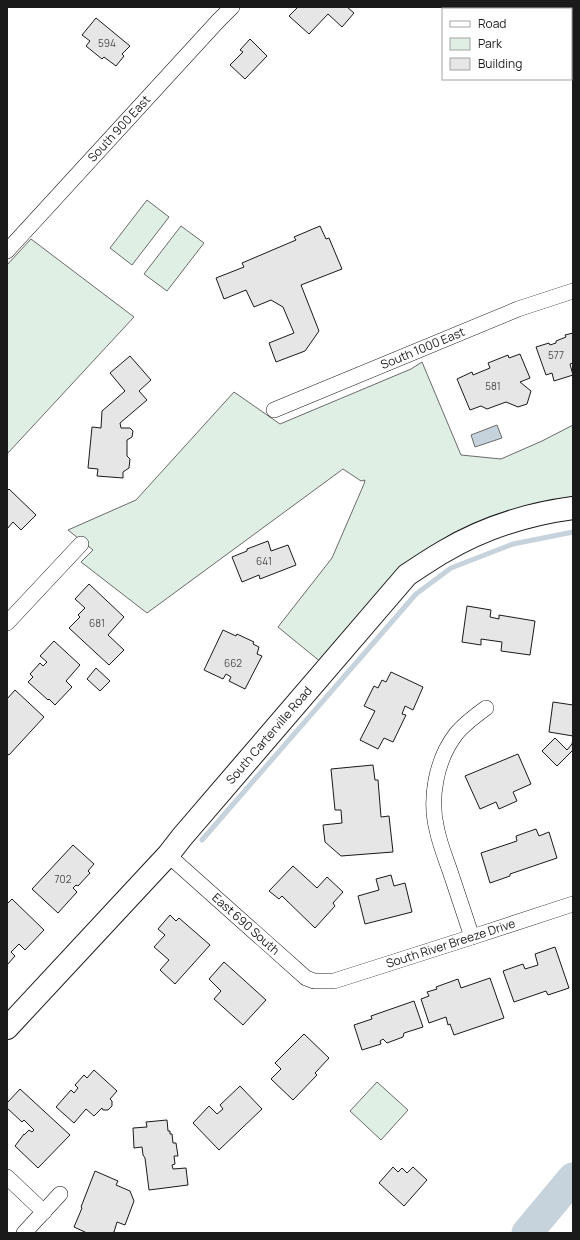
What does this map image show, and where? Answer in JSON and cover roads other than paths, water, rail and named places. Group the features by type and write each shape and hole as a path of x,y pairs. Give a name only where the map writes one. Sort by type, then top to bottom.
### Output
{"street":[{"name":"South 900 East","path":"7,251 232,7"},
{"name":"South 1000 East","path":"274,410 518,309 573,291"},
{"name":"South Carterville Road","path":"7,1028 168,855 407,575 444,551 484,531 520,518 573,508"},
{"path":"7,623 81,544"},
{"path":"472,937 437,830 434,807 435,790 440,768 449,745 456,734 470,720 486,708"},
{"name":"East 690 South","path":"168,855 306,978 314,981 328,982"},
{"name":"South River Breeze Drive","path":"328,982 573,904"},
{"path":"7,1177 44,1212"},
{"path":"24,1233 60,1194"}],"waterway":[{"path":"202,840 416,594 451,568 513,544 573,532"},
{"path":"527,1233 573,1178"}]}
